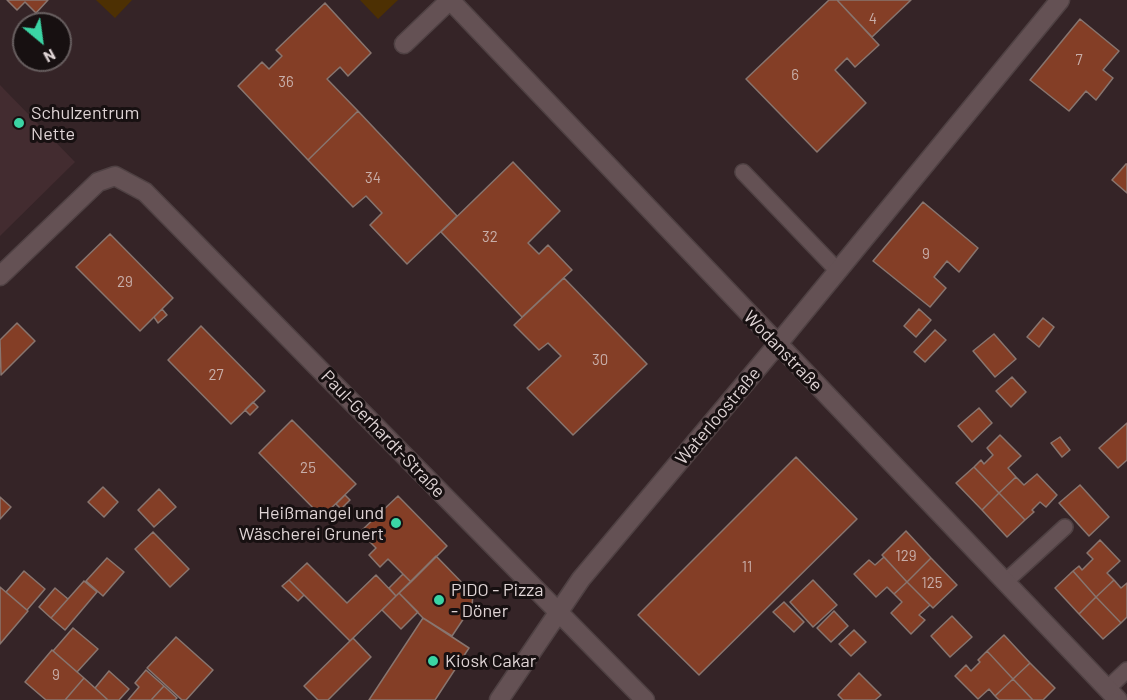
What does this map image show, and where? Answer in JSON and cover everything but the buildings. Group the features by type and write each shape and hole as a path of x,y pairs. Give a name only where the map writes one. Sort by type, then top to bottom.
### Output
{"street":[{"name":"Wodanstraße","path":"404,44 450,0 777,345 1113,694"},
{"name":"Waterloostraße","path":"499,700 581,579 777,345 1060,0"},
{"name":"Paul-Gerhardt-Straße","path":"0,276 98,182 115,176 146,192 645,700"}],"lane":[{"path":"743,172 838,271"},
{"path":"1005,582 1065,527"},
{"path":"1113,694 1127,670"}],"shaded area":[{"path":"96,0 132,0 115,18"},
{"path":"360,0 398,0 378,19"},
{"name":"Schulzentrum Nette","path":"0,85 75,162 0,236"}],"place":[{"name":"Schulzentrum Nette","path":"19,123"},
{"name":"Heißmangel und Wäscherei Grunert","path":"396,523"},
{"name":"PIDO - Pizza - Döner","path":"439,600"},
{"name":"Kiosk Cakar","path":"433,661"}]}
